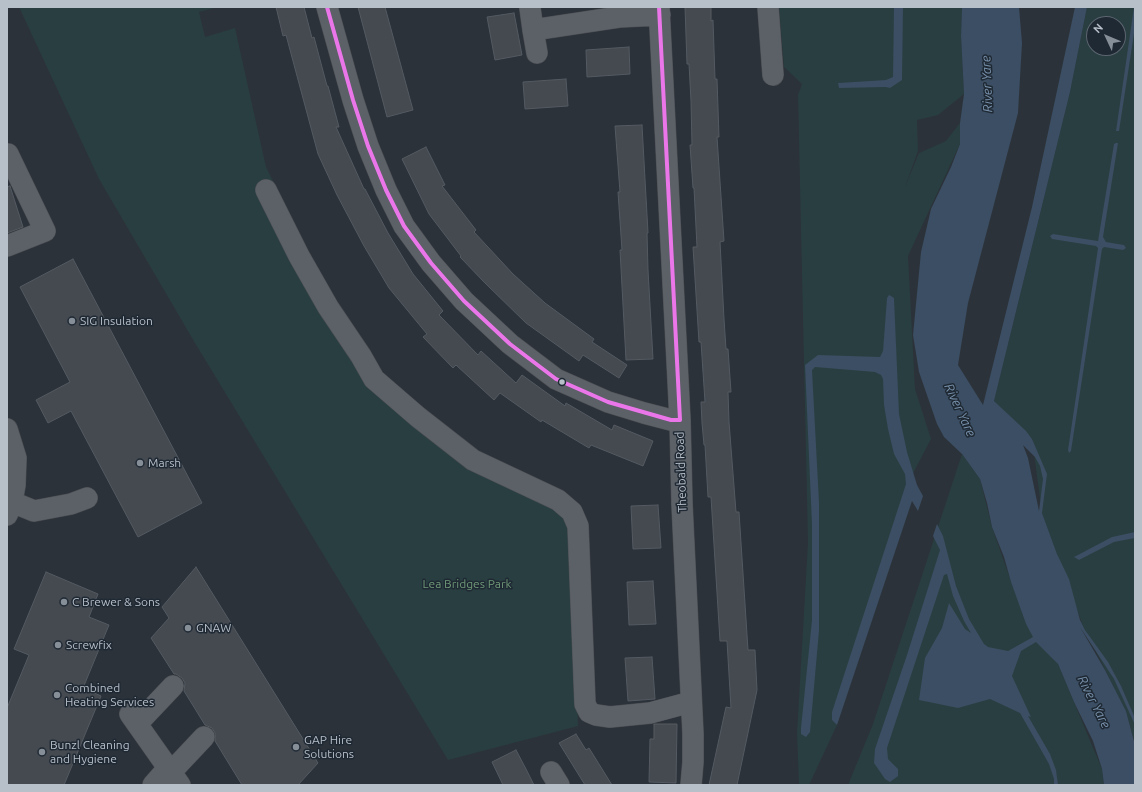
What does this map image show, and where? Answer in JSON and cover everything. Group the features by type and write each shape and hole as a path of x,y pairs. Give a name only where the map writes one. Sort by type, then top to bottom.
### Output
{"street":[{"path":"327,7 353,100 368,146 386,190 404,226 431,262 464,301 510,344 556,379 608,402 671,420 680,420"},
{"path":"768,7 773,75"},
{"path":"530,8 537,53"},
{"name":"Theobald Road","path":"534,30 659,11 680,420 693,762 691,785"},
{"path":"7,246 45,231 8,154"},
{"path":"266,190 299,256 328,308 361,356 374,379 418,417 473,460 558,500 572,512 578,526 585,704 589,712 596,715 610,717 650,713 691,702"},
{"path":"7,430 16,458 15,485 10,508 34,511 71,504 87,498"},
{"path":"173,686 133,719 173,775"},
{"path":"153,785 173,775 204,737"}],"green space":[{"name":"Lea Bridges Park","path":"19,7 218,7 199,12 205,37 235,28 266,167 277,189 267,194 379,388 563,512 572,530 578,726 448,760 195,343 99,179"},
{"path":"779,7 962,7 961,36 964,94 938,115 917,120 918,151 905,187 919,153 946,141 960,123 960,144 908,256 915,389 931,439 909,481 832,720 837,725 809,785 799,785 797,733 808,543 798,95 802,84 784,67"},
{"path":"1087,7 1135,7 1135,745 1126,711 1083,626 1042,513 1032,439 994,401 1070,92"},
{"path":"962,454 980,479 992,527 1026,624 1058,664 1102,769 1104,785 848,785 873,724"}],"water":[{"path":"894,7 903,7 902,80 890,88 839,88 838,83 886,80 893,77"},
{"name":"River Yare","path":"962,7 1019,7 1022,43 1018,113 968,303 958,365 983,405 1032,207 1075,7 1087,7 1070,92 994,401 1026,431 1032,439 1047,474 1042,513 1057,554 1069,579 1080,620 1085,630 1108,662 1121,686 1135,718 1135,725 1114,679 1080,627 1105,670 1126,711 1135,745 1135,785 1104,785 1102,769 1093,741 1058,664 1036,642 1021,651 1012,676 1031,717 1028,716 1050,754 1056,770 1058,785 1054,785 1054,779 1049,764 1020,713 990,699 958,708 919,700 925,658 942,628 949,603 965,629 971,633 953,596 947,574 944,575 887,748 888,759 898,769 898,776 890,782 885,779 874,763 875,749 907,655 940,550 933,536 937,524 943,536 956,586 969,619 984,644 988,647 1008,651 1033,637 1026,624 1004,557 992,527 980,479 962,454 944,437 937,424 919,372 913,335 921,252 931,209 960,144 960,123 964,94 961,36","holes":["1023,445 1035,457 1040,466 1043,479 1039,511 1028,458"]},
{"path":"1134,7 1135,27 1119,131 1116,131"},
{"path":"1118,143 1103,237 1106,242 1124,245 1126,248 1123,250 1104,247 1102,249 1071,451 1069,453 1068,450 1098,248 1096,246 1052,239 1050,236 1053,234 1098,241 1114,144"},
{"path":"889,295 894,298 899,414 907,452 917,485 923,496 918,511 912,501 837,725 832,720 832,712 906,484 905,474 894,454 888,429 884,405 883,379 881,375 875,372 815,367 812,370 819,502 819,631 810,732 806,737 801,734 801,728 812,620 812,525 805,365 818,355 880,357 883,351 887,298"},
{"path":"1135,532 1135,538 1114,542 1079,560 1074,557 1112,537"}],"building":[{"path":"276,7 304,7 339,127 336,127 364,189 388,233 413,274 443,311 439,315 478,355 481,351 516,383 522,375 565,406 566,403 612,430 614,425 653,441 643,466 591,445 589,448 542,420 541,422 500,393 494,400 456,365 453,368 423,337 427,334 389,288 364,246 337,195 318,154 286,35 283,36"},
{"path":"358,7 385,7 413,110 387,117"},
{"path":"685,7 711,7 711,21 713,20 715,79 717,79 719,137 717,137 724,241 720,242 726,349 728,349 731,392 728,392 729,422 736,512 739,512 748,650 755,650 757,690 737,785 709,785 726,707 731,708 727,641 720,641 711,497 708,497 705,445 702,423 701,402 705,402 701,342 699,342 693,247 697,247 690,145 692,145 691,101 689,64 687,64"},
{"path":"514,13 522,55 495,60 487,17"},
{"path":"629,47 630,74 587,77 586,50"},
{"path":"566,79 568,106 525,109 523,82"},
{"path":"642,125 653,359 626,360 620,250 622,250 618,192 620,192 615,126"},
{"path":"426,147 445,185 442,186 476,230 474,232 513,274 545,303 594,339 592,342 627,365 619,378 583,355 579,361 526,323 460,257 461,256 429,214 402,159"},
{"path":"10,186 23,227 7,233 7,187"},
{"name":"Marsh","path":"73,259 202,503 138,537 71,411 48,423 36,400 70,382 20,287"},
{"path":"658,505 661,548 633,549 631,506"},
{"path":"196,567 318,763 298,785 242,785 215,741 215,733 212,728 205,725 184,691 185,683 182,678 174,674 151,638 169,618 162,607"},
{"path":"46,572 98,594 89,617 109,625 83,688 101,696 64,785 7,785 7,708 29,655 14,649"},
{"path":"653,581 656,624 629,625 627,582"},
{"path":"652,657 655,699 628,701 625,658"},
{"path":"654,724 677,724 676,783 649,782 650,739 654,739"},
{"path":"576,734 586,750 589,748 612,785 585,785 559,743"},
{"path":"516,750 534,785 503,785 492,762"}],"transit line":[{"path":"327,7 353,100 368,146 386,190 404,226 431,263 464,301 510,344 556,379 608,402 671,420 680,420 659,7"}],"place":[{"name":"SIG Insulation","path":"72,321"},
{"name":"Marsh","path":"140,463"},
{"name":"C Brewer & Sons","path":"64,602"},
{"name":"GNAW","path":"188,628"},
{"name":"Screwfix","path":"58,645"},
{"name":"Combined Heating Services","path":"57,695"},
{"name":"GAP Hire Solutions","path":"296,747"},
{"name":"Bunzl Cleaning and Hygiene","path":"42,752"}]}
